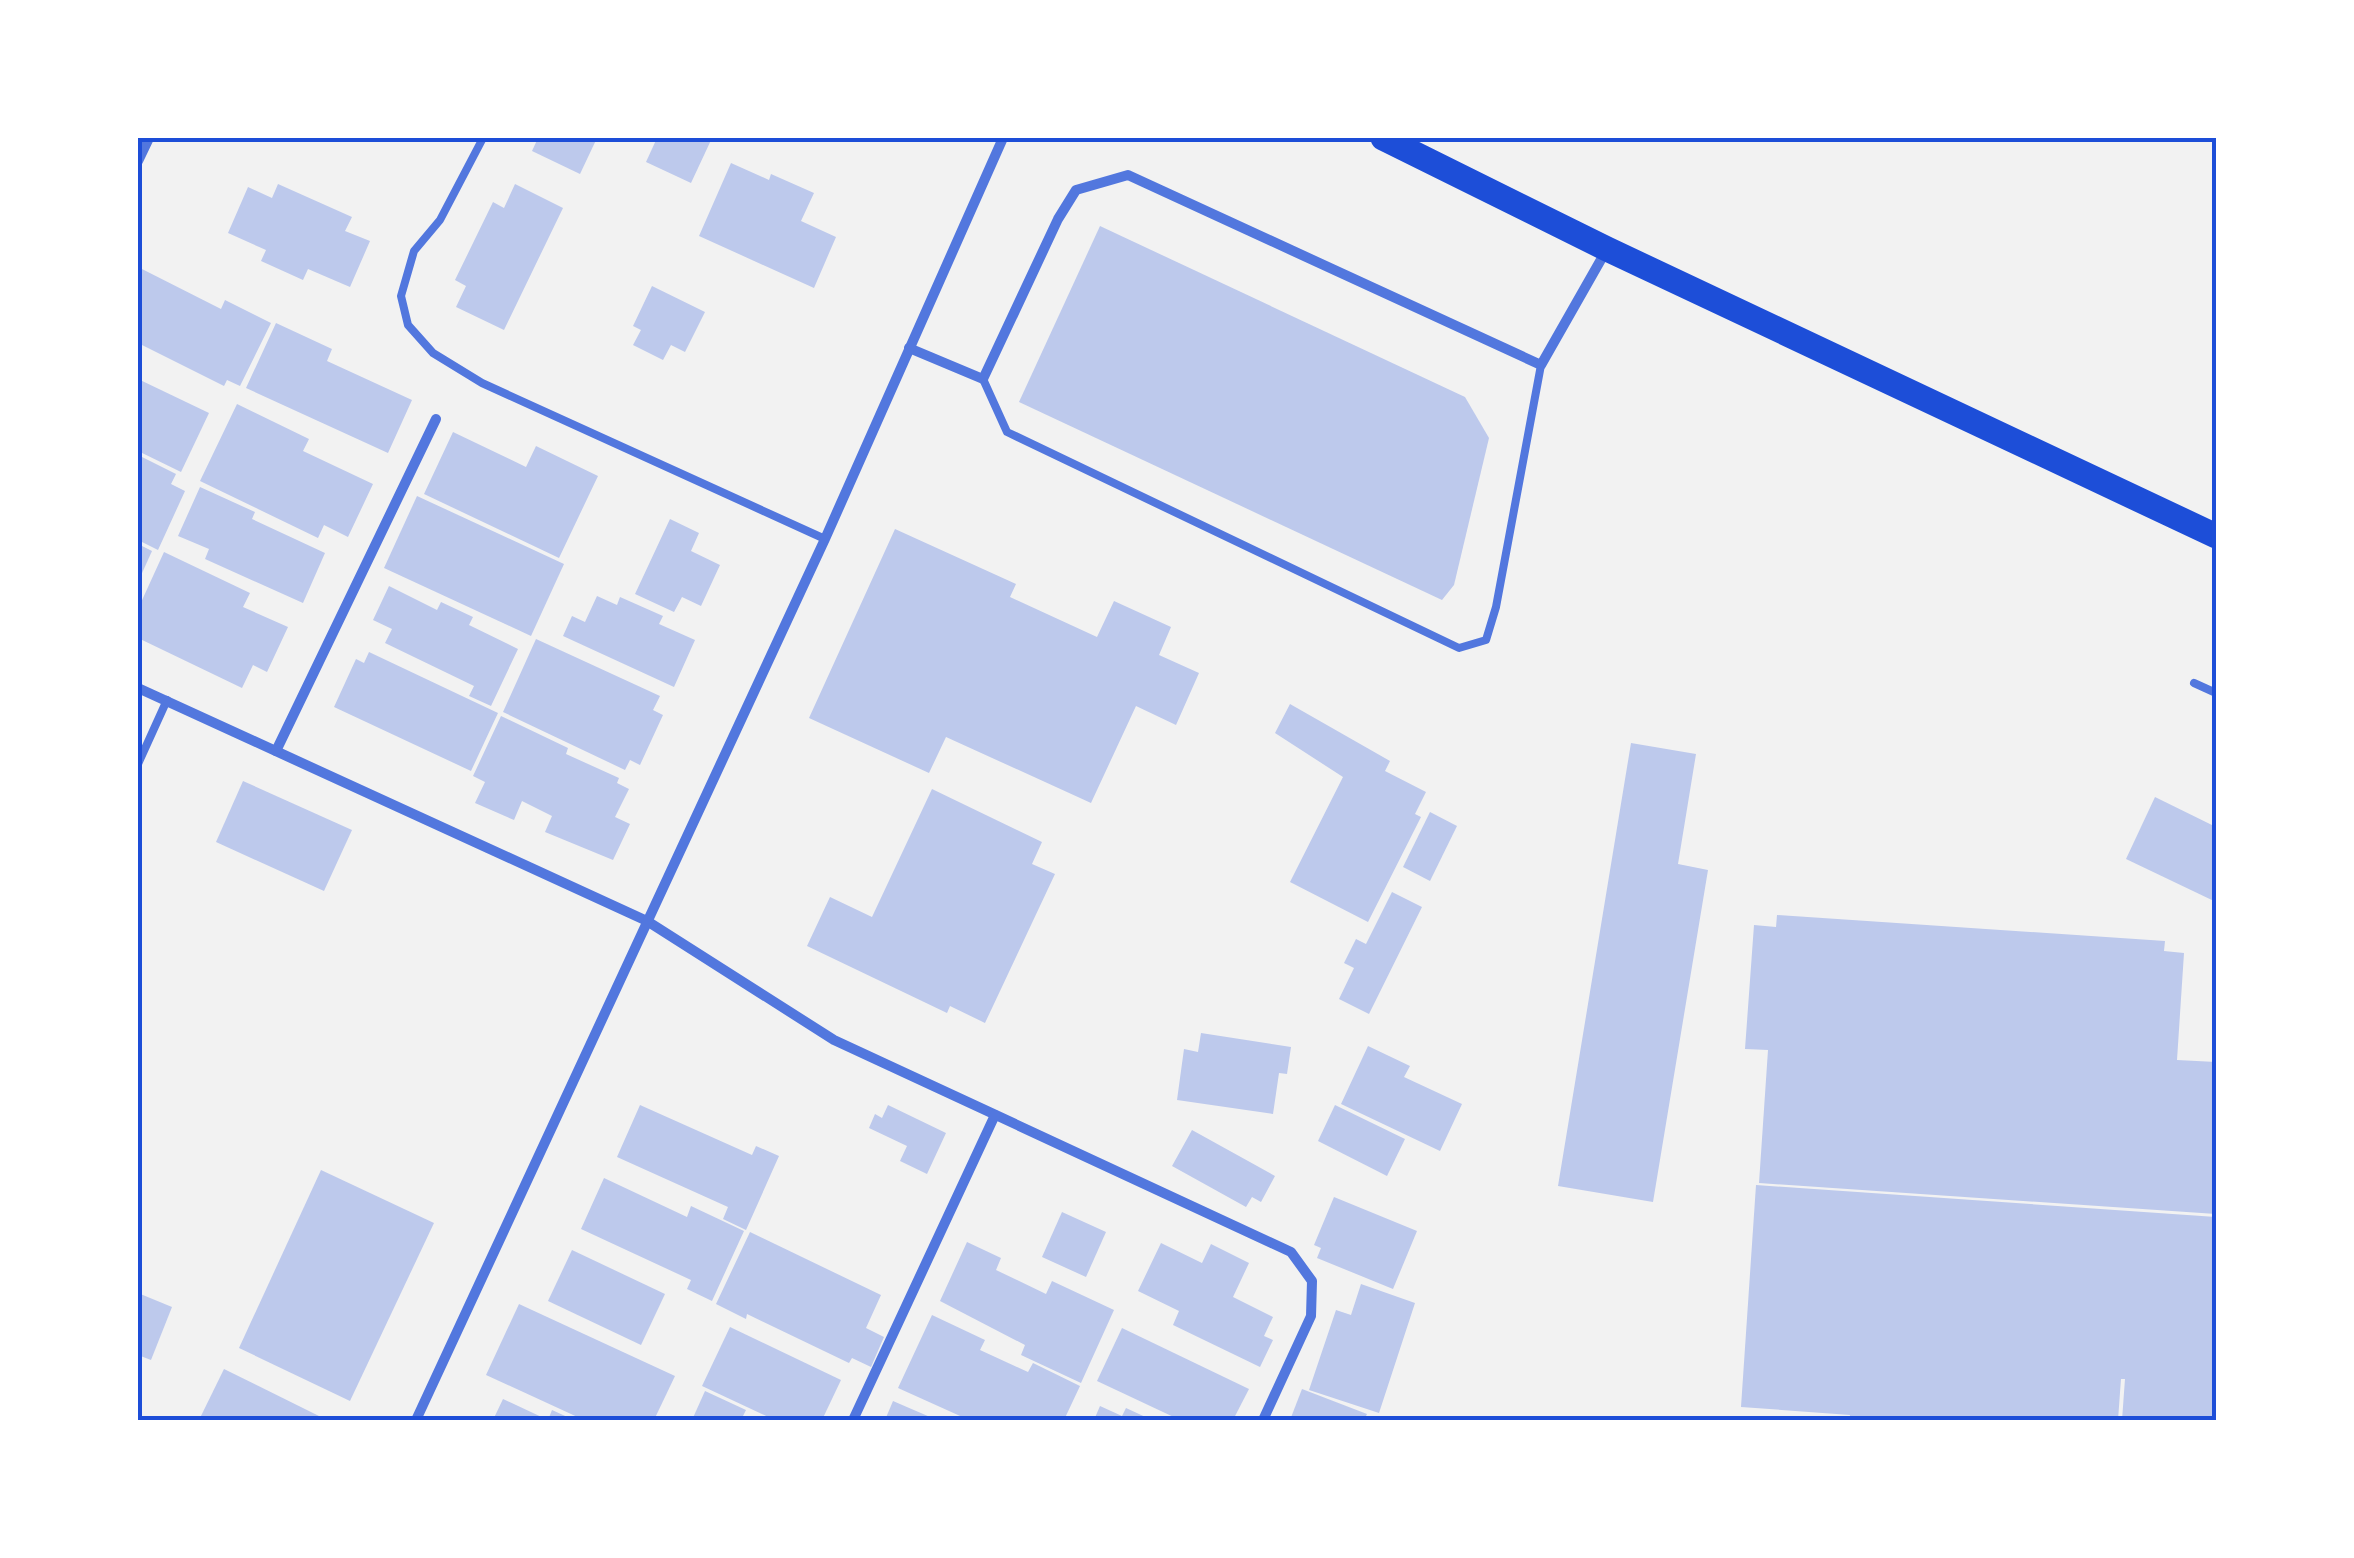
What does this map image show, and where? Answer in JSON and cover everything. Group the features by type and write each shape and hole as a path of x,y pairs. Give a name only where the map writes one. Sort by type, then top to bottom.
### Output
{"main road":[{"path":"1383,138 2216,536"}],"street":[{"path":"138,161 149,138"},
{"path":"416,1420 825,539 1002,138"},
{"path":"909,348 983,379 1058,219 1076,190 1128,175 1542,365 1607,248"},
{"path":"276,751 436,419"},
{"path":"138,688 647,921 834,1040 1291,1252 1312,1280 1310,1316 1263,1420"},
{"path":"853,1420 995,1115"}],"lane":[{"path":"483,138 440,220 414,250 402,296 408,325 433,353 482,383 825,539"},
{"path":"983,379 1007,432 1459,648 1486,640 1496,607 1542,365"},
{"path":"2194,683 2216,693"},
{"path":"138,764 167,700"}],"building":[{"path":"538,138 597,138 580,174 532,151"},
{"path":"657,138 712,138 691,183 646,162"},
{"path":"731,163 769,180 771,174 814,193 801,221 836,237 814,288 699,236"},
{"path":"278,184 352,217 345,231 370,241 350,287 308,269 303,280 261,261 266,250 228,233 248,187 272,198"},
{"path":"515,184 563,208 504,330 456,307 466,286 455,280 493,202 504,208"},
{"path":"1100,226 1465,397 1489,438 1454,585 1442,600 1019,402"},
{"path":"138,267 221,309 225,300 271,323 240,386 227,380 224,386 138,343"},
{"path":"652,286 705,312 685,352 671,345 663,360 633,345 641,330 633,326"},
{"path":"276,323 332,349 327,361 412,400 388,453 246,388"},
{"path":"138,379 209,413 181,472 138,451"},
{"path":"237,404 309,439 303,451 373,484 348,537 324,525 318,538 200,481"},
{"path":"453,432 526,467 536,446 598,476 559,558 424,494"},
{"path":"138,455 176,474 171,484 185,491 158,550 138,540"},
{"path":"200,487 255,512 252,519 325,553 303,603 205,559 209,549 178,536"},
{"path":"417,496 564,564 531,636 384,568"},
{"path":"670,519 699,533 691,551 720,565 701,606 682,597 674,612 635,594"},
{"path":"895,529 1016,584 1010,597 1097,637 1114,601 1171,627 1159,655 1199,673 1176,725 1136,706 1091,803 946,737 929,773 809,718"},
{"path":"138,544 152,551 138,582"},
{"path":"164,552 250,593 243,607 288,627 267,672 253,665 242,688 138,638 138,609"},
{"path":"389,586 437,610 441,602 473,617 469,625 518,649 491,706 469,696 474,686 385,643 392,629 373,620"},
{"path":"597,596 617,605 620,597 663,616 659,624 695,640 674,687 563,636 572,616 585,622"},
{"path":"536,639 660,696 653,710 663,715 640,765 630,760 625,770 503,712"},
{"path":"369,652 498,713 471,771 334,707 356,659 364,663"},
{"path":"1290,704 1390,761 1385,771 1426,792 1415,814 1421,817 1368,922 1290,882 1343,777 1275,733"},
{"path":"501,716 568,748 566,754 619,778 617,783 629,789 615,817 630,824 613,860 545,832 552,816 522,801 514,820 475,803 485,782 473,776"},
{"path":"1631,743 1696,754 1678,864 1708,870 1653,1202 1558,1186"},
{"path":"243,781 352,830 324,891 216,842"},
{"path":"932,789 1042,842 1032,864 1055,874 985,1023 950,1006 947,1013 807,946 830,897 872,917"},
{"path":"2155,797 2216,827 2216,902 2126,859"},
{"path":"1430,812 1457,826 1430,881 1403,867"},
{"path":"1392,892 1422,907 1369,1014 1339,999 1354,968 1344,963 1356,939 1366,944"},
{"path":"1777,915 2165,941 2164,951 2184,953 2177,1060 2216,1062 2216,1214 1759,1183 1768,1050 1745,1049 1754,925 1776,927"},
{"path":"1201,1033 1291,1047 1287,1074 1279,1073 1273,1114 1177,1100 1184,1049 1198,1052"},
{"path":"1368,1046 1410,1066 1404,1077 1462,1104 1440,1151 1341,1104"},
{"path":"640,1105 752,1155 756,1146 779,1156 746,1230 723,1219 728,1207 617,1157"},
{"path":"888,1105 946,1133 927,1174 900,1161 907,1146 869,1128 875,1114 882,1118"},
{"path":"1335,1105 1405,1139 1387,1176 1318,1141"},
{"path":"1192,1130 1275,1176 1261,1202 1252,1197 1246,1207 1172,1166"},
{"path":"321,1170 434,1223 350,1401 239,1348"},
{"path":"604,1178 687,1217 691,1206 744,1231 712,1301 687,1289 691,1280 581,1229"},
{"path":"1756,1185 2216,1217 2216,1420 2122,1420 2125,1379 2121,1379 2118,1420 1849,1420 1850,1415 1741,1407"},
{"path":"1334,1197 1417,1231 1393,1289 1317,1258 1321,1248 1314,1245"},
{"path":"1062,1212 1106,1232 1086,1277 1042,1257"},
{"path":"750,1232 881,1295 866,1328 884,1337 871,1367 852,1358 849,1363 747,1314 746,1319 716,1304"},
{"path":"967,1242 1001,1258 996,1270 1046,1294 1052,1281 1114,1310 1081,1383 1021,1355 1025,1345 940,1301"},
{"path":"1161,1243 1202,1263 1211,1244 1249,1263 1233,1297 1273,1317 1264,1336 1273,1340 1260,1367 1173,1325 1179,1311 1138,1291"},
{"path":"572,1250 665,1294 641,1345 548,1301"},
{"path":"1361,1284 1415,1303 1379,1413 1309,1390 1336,1310 1351,1315"},
{"path":"138,1293 172,1307 151,1360 138,1355"},
{"path":"519,1304 675,1376 654,1420 584,1420 486,1375"},
{"path":"932,1315 985,1340 980,1350 1028,1372 1033,1363 1080,1386 1064,1420 969,1420 898,1388"},
{"path":"730,1327 841,1380 822,1420 775,1420 702,1386"},
{"path":"1122,1328 1249,1389 1233,1420 1180,1420 1097,1381"},
{"path":"224,1369 319,1416 317,1420 199,1420"},
{"path":"1302,1389 1367,1414 1364,1420 1290,1420"},
{"path":"705,1391 746,1410 741,1420 692,1420"},
{"path":"503,1399 548,1420 493,1420"},
{"path":"893,1401 937,1420 885,1420"},
{"path":"1100,1406 1122,1416 1126,1408 1152,1420 1094,1420"},
{"path":"552,1410 574,1420 548,1420"}]}
